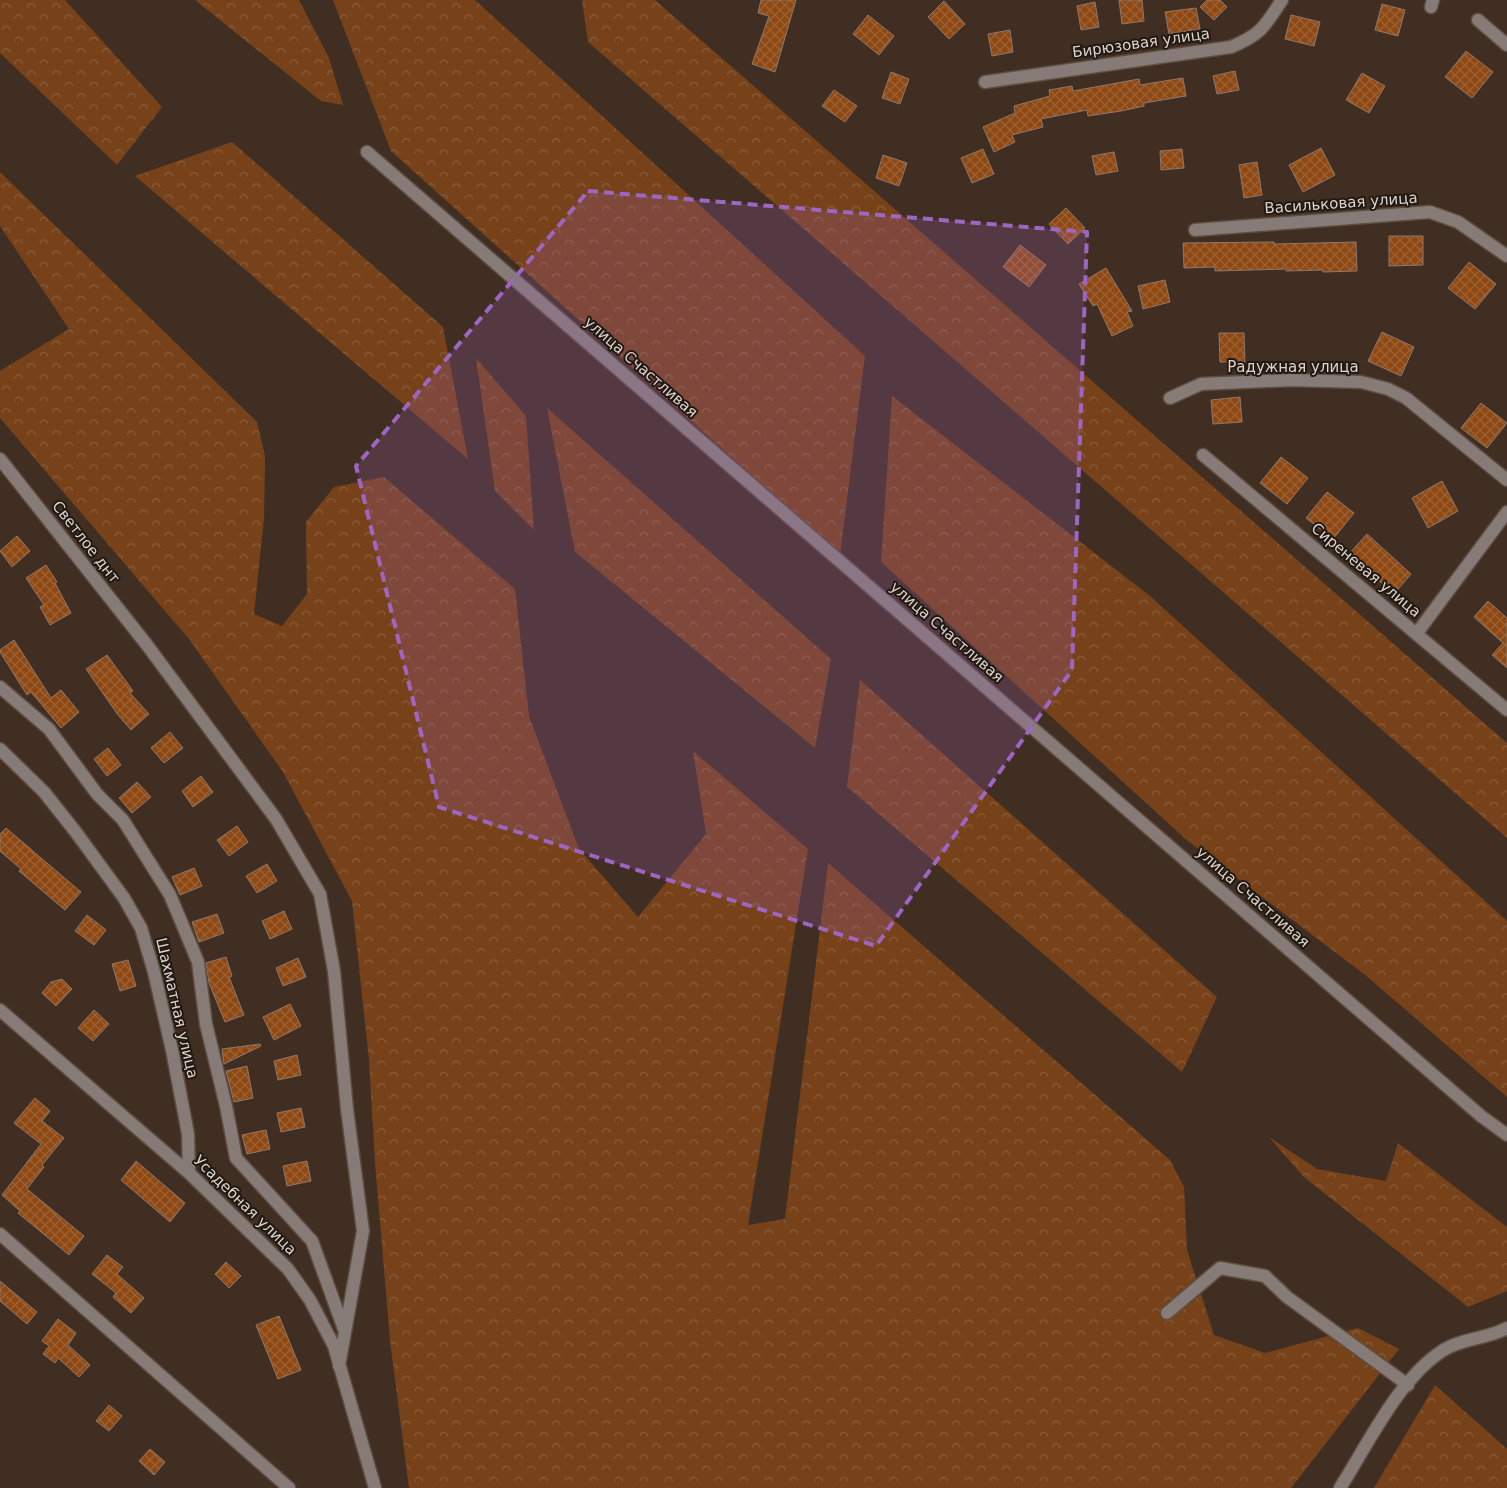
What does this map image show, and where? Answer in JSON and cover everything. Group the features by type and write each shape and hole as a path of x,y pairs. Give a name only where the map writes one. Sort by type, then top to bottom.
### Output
{"street":[{"name":"Бирюзовая улица","path":"985,82 1231,46 1254,37 1267,23 1282,0"},
{"path":"1478,20 1507,45"},
{"name":"улица Счастливая","path":"367,152 1481,1116 1507,1135"},
{"name":"Васильковая улица","path":"1194,230 1430,212 1458,222 1507,256"},
{"name":"Радужная улица","path":"1170,398 1201,384 1291,380 1361,382 1388,389 1406,398 1507,480"},
{"name":"Сиреневая улица","path":"1203,455 1507,710"},
{"name":"Светлое днт","path":"0,459 147,646 276,819 320,894 334,971 347,1109 363,1232 339,1366"},
{"path":"1417,633 1507,512"},
{"path":"0,687 49,729 97,794 123,820 170,895 198,962 206,1024 226,1106 236,1158 312,1241 345,1332"},
{"name":"Шахматная улица","path":"0,749 44,792 76,831 124,898 141,928 154,972 172,1050 188,1134 189,1173"},
{"name":"Усадебная улица","path":"0,1010 189,1173 288,1269 310,1300 334,1346 375,1488"},
{"path":"0,1234 290,1488"},
{"path":"1167,1313 1220,1268 1265,1276 1287,1297 1408,1384"},
{"path":"1340,1488 1396,1400 1422,1367 1444,1350 1507,1328"}],"highlighted area":[{"path":"588,191 1087,232 1072,670 876,946 439,807 356,466"}],"green space":[{"path":"0,0 65,0 162,107 117,165 0,53"},
{"path":"195,0 299,0 329,58 343,105 321,101"},
{"path":"333,0 475,0 865,356 840,555 391,151"},
{"path":"582,0 655,0 1507,743 1507,838 588,42"},
{"path":"232,142 443,327 468,459 135,176"},
{"path":"0,172 257,422 265,456 264,518 254,614 282,626 307,594 306,522 334,487 384,477 515,589 529,716 579,849 638,917 706,834 693,751 808,849 748,1225 785,1219 828,863 1170,1160 1184,1187 1187,1250 1214,1335 1265,1353 1358,1328 1399,1349 1291,1488 409,1488 390,1340 375,1163 369,1060 352,901 283,772 189,639 0,418 0,371 69,329 0,226"},
{"path":"476,358 526,416 534,530 495,491"},
{"path":"892,396 1150,596 1507,921 1507,1097 1364,974 1188,841 881,562"},
{"path":"547,408 831,659 815,748 575,552"},
{"path":"860,680 1217,997 1182,1072 847,787"},
{"path":"1269,1137 1317,1169 1386,1181 1398,1143 1507,1227 1507,1291 1468,1307 1304,1177"},
{"path":"1435,1385 1507,1449 1507,1488 1374,1488"}],"building":[{"path":"761,0 796,0 775,72 752,64 769,16 758,13"},
{"path":"1119,0 1142,0 1144,21 1122,24"},
{"path":"1207,0 1220,0 1227,7 1214,20 1200,7"},
{"path":"944,1 965,24 949,39 928,17"},
{"path":"1095,2 1099,27 1081,30 1077,6"},
{"path":"1382,4 1405,10 1398,36 1375,30"},
{"path":"1196,8 1200,29 1169,34 1165,12"},
{"path":"868,15 894,36 879,55 853,34"},
{"path":"1291,15 1320,22 1314,46 1285,39"},
{"path":"1010,30 1013,52 992,56 988,34"},
{"path":"1466,51 1493,72 1472,98 1445,77"},
{"path":"1235,71 1239,90 1217,94 1213,76"},
{"path":"891,72 909,79 900,104 882,98"},
{"path":"1362,73 1385,86 1369,113 1346,100"},
{"path":"1183,78 1186,96 1144,103 1144,106 1121,111 1088,116 1087,110 1041,119 1043,127 1012,135 1015,142 994,152 983,127 1015,113 1014,106 1050,96 1049,90 1072,86 1073,91 1139,79 1140,85"},
{"path":"834,90 857,106 845,122 822,106"},
{"path":"1321,148 1335,175 1303,192 1289,165"},
{"path":"983,149 994,174 972,183 961,158"},
{"path":"1182,149 1184,168 1161,170 1160,151"},
{"path":"1114,152 1118,171 1096,175 1092,156"},
{"path":"883,155 907,163 899,186 876,178"},
{"path":"1257,162 1262,195 1244,198 1239,165"},
{"path":"1066,208 1085,228 1068,244 1049,224"},
{"path":"1389,236 1423,236 1423,265 1389,266"},
{"path":"1274,242 1274,244 1356,242 1357,271 1286,271 1286,269 1215,271 1215,267 1184,268 1183,243"},
{"path":"1020,245 1046,265 1029,287 1003,267"},
{"path":"1469,262 1496,284 1475,309 1448,288"},
{"path":"1106,268 1132,311 1127,312 1133,326 1112,336 1097,304 1093,306 1079,284"},
{"path":"1165,280 1170,302 1143,309 1138,286"},
{"path":"1382,332 1414,347 1401,376 1368,361"},
{"path":"1219,333 1244,333 1245,362 1220,362"},
{"path":"1240,397 1242,422 1213,424 1211,400"},
{"path":"1481,403 1507,423 1487,448 1461,428"},
{"path":"1281,457 1308,478 1287,504 1260,483"},
{"path":"1442,481 1458,511 1428,528 1412,498"},
{"path":"1327,492 1354,513 1333,539 1306,518"},
{"path":"1367,534 1411,574 1394,594 1349,554"},
{"path":"17,536 30,551 12,567 0,551"},
{"path":"46,565 57,582 55,583 71,613 50,625 40,607 44,605 26,578"},
{"path":"1488,601 1507,618 1507,668 1492,655 1503,643 1474,617"},
{"path":"14,640 51,698 61,690 79,712 61,728 31,692 27,695 0,652 0,650"},
{"path":"107,655 133,691 130,693 149,714 131,730 118,715 86,669"},
{"path":"170,732 183,748 164,763 151,748"},
{"path":"108,748 121,765 107,776 94,759"},
{"path":"201,776 213,792 193,807 182,791"},
{"path":"137,782 151,797 132,813 119,798"},
{"path":"237,826 248,842 229,856 217,840"},
{"path":"6,828 81,892 65,910 19,871 21,869 0,851 0,834"},
{"path":"267,864 277,881 257,893 246,876"},
{"path":"194,868 202,886 180,895 172,877"},
{"path":"284,911 292,929 270,939 262,921"},
{"path":"217,914 224,933 199,942 192,922"},
{"path":"87,915 106,930 94,945 75,931"},
{"path":"226,957 232,976 229,977 244,1015 225,1022 209,983 206,963"},
{"path":"298,958 306,977 283,986 276,968"},
{"path":"128,960 136,986 120,991 112,964"},
{"path":"62,979 72,989 56,1006 42,993 51,982"},
{"path":"290,1004 301,1026 274,1040 263,1017"},
{"path":"94,1010 109,1024 93,1041 78,1028"},
{"path":"260,1044 261,1046 224,1064 222,1049"},
{"path":"297,1055 301,1075 278,1080 274,1061"},
{"path":"247,1066 253,1098 234,1102 226,1071"},
{"path":"35,1098 50,1111 42,1121 64,1138 42,1165 44,1167 27,1189 84,1236 69,1255 18,1213 20,1211 2,1195 41,1144 14,1123"},
{"path":"301,1108 305,1127 281,1132 277,1113"},
{"path":"266,1130 270,1149 247,1154 242,1135"},
{"path":"136,1161 185,1203 170,1222 121,1180"},
{"path":"307,1161 311,1181 287,1186 283,1166"},
{"path":"107,1255 123,1267 117,1274 144,1298 131,1313 113,1297 116,1293 92,1274"},
{"path":"226,1262 241,1276 229,1288 215,1274"},
{"path":"0,1281 37,1312 27,1324 0,1301"},
{"path":"279,1316 301,1370 278,1379 256,1325"},
{"path":"58,1319 76,1333 68,1345 90,1365 79,1377 58,1358 55,1363 43,1354 49,1346 42,1341"},
{"path":"109,1405 122,1416 109,1431 96,1421"},
{"path":"150,1449 165,1462 154,1475 139,1461"}]}
